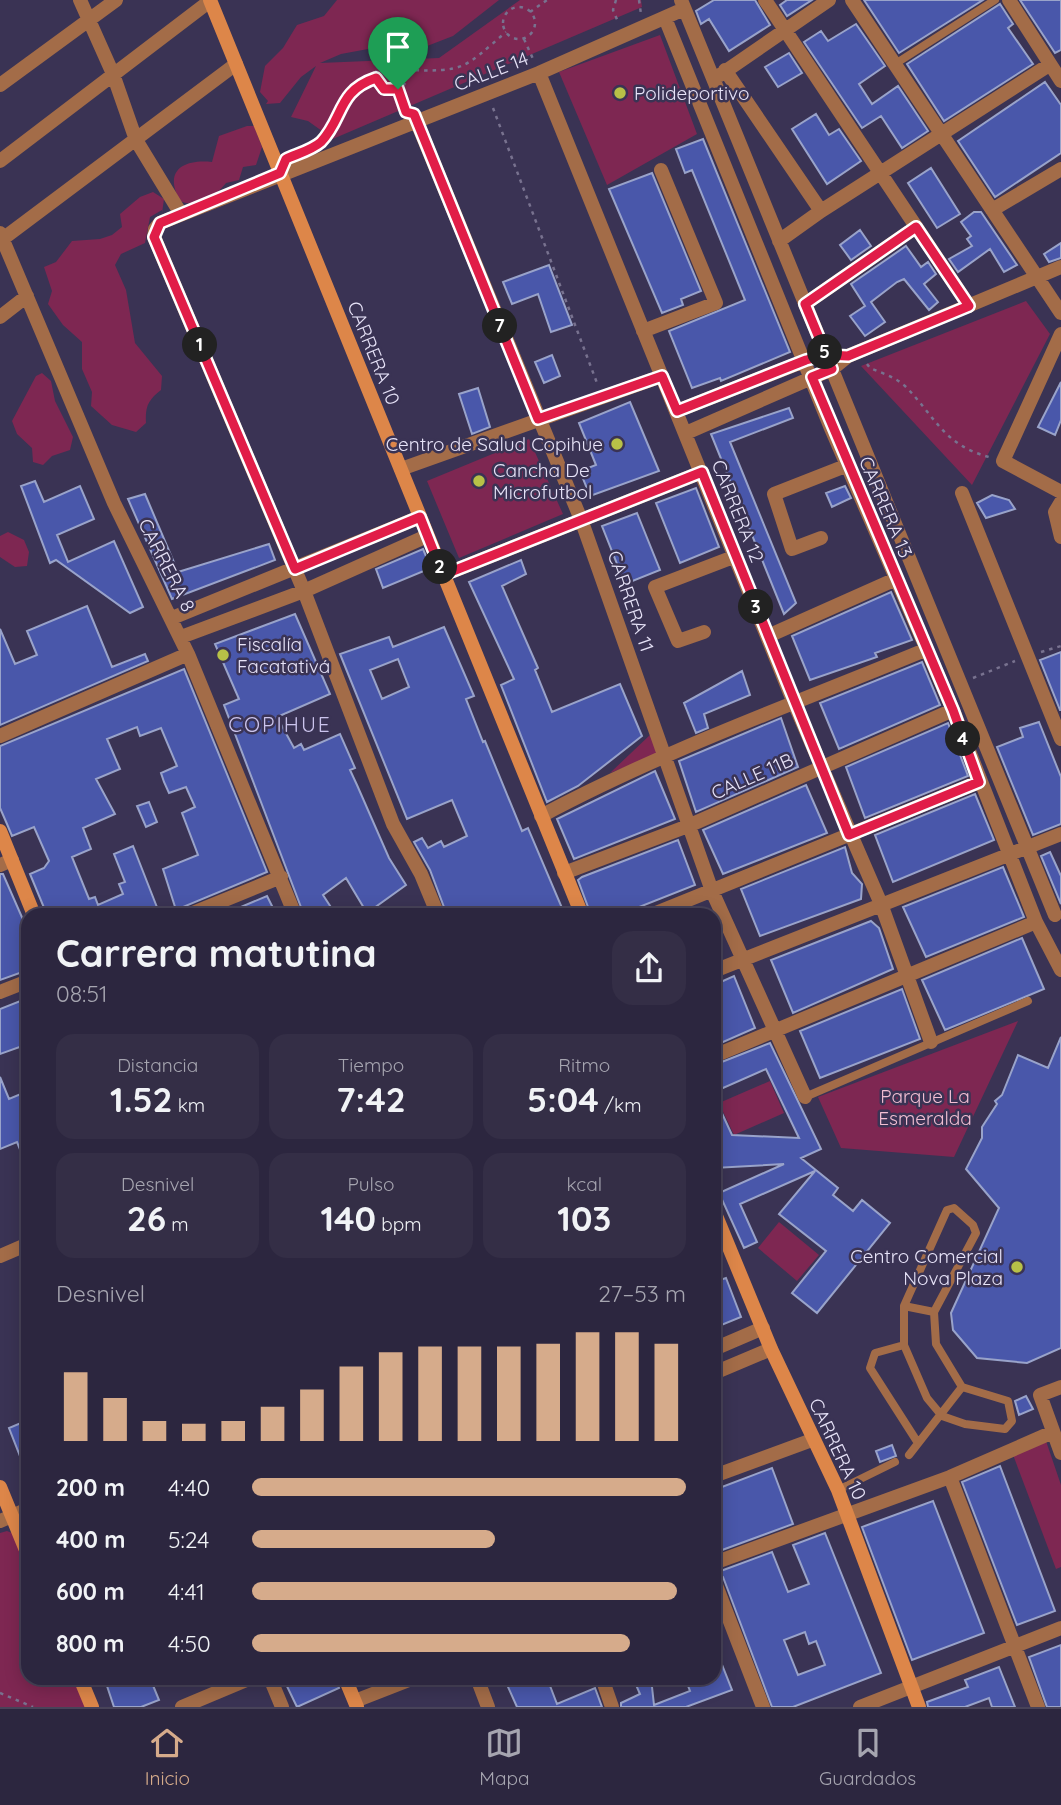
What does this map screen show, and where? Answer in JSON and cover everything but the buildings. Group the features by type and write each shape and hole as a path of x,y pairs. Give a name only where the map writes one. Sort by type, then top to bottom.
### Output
{"street":[{"path":"80,0 113,74 136,139 181,214"},
{"path":"0,85 116,0"},
{"path":"0,161 210,0"},
{"name":"CARRERA 10","path":"210,0 579,908"},
{"path":"765,0 969,306"},
{"path":"719,75 829,0"},
{"path":"852,0 1061,313"},
{"path":"1009,0 1061,80"},
{"name":"CALLE 14","path":"295,569 154,237 155,229 160,223 280,173 538,73 665,18 683,4"},
{"name":"CARRERA 13","path":"683,4 719,75 779,241 1055,915"},
{"name":"CARRERA 13","path":"665,18 848,465 925,650 953,710 1036,922 1061,970"},
{"path":"1,237 236,64"},
{"path":"779,241 821,211 1049,65"},
{"name":"CARRERA 12","path":"538,73 794,703 881,904 931,1042"},
{"name":"CARRERA 13","path":"719,75 821,211"},
{"name":"CARRERA 11","path":"416,120 582,522 688,826 720,908"},
{"path":"992,210 1061,169"},
{"path":"643,331 716,303 661,170"},
{"path":"805,304 916,227"},
{"name":"CARRERA 8","path":"1,237 114,503 181,637 292,908"},
{"path":"686,433 832,369 854,354 1061,267"},
{"path":"0,317 27,296"},
{"path":"1061,334 1003,461 1061,492"},
{"path":"677,411 806,360 826,355 854,354"},
{"path":"401,469 662,376"},
{"path":"821,538 792,549 774,494 848,465"},
{"path":"443,575 582,522 702,472"},
{"path":"962,493 1061,739"},
{"path":"1061,502 1055,512 1061,537"},
{"path":"172,618 420,517"},
{"path":"181,637 304,590 427,536"},
{"path":"704,632 678,642 654,587 736,556"},
{"path":"295,569 393,824 421,874 435,908"},
{"path":"768,636 896,579"},
{"path":"541,816 589,790 665,756 925,650"},
{"path":"0,736 188,654"},
{"name":"CALLE 11B","path":"565,873 688,826 953,710"},
{"path":"669,908 979,782"},
{"path":"0,831 6,863 30,908"},
{"path":"721,968 1061,834"},
{"path":"205,908 281,877"},
{"name":"CARRERA 11","path":"721,911 804,1097"},
{"path":"721,1053 1036,922"},
{"path":"0,992 21,984"},
{"name":"CARRERA 10","path":"721,1229 771,1349 838,1490 919,1707"},
{"path":"0,1256 21,1247"},
{"path":"721,1346 763,1328"},
{"path":"721,1370 771,1349"},
{"path":"1061,1387 1040,1395 1061,1453"},
{"path":"721,1561 950,1477 1053,1432"},
{"path":"721,1473 812,1440"},
{"path":"950,1477 1038,1707"},
{"path":"0,1487 6,1518 21,1543"},
{"path":"721,1598 763,1707"},
{"path":"860,1707 1061,1628"},
{"path":"83,1685 93,1707"},
{"path":"182,1707 234,1685"},
{"path":"273,1685 282,1707"},
{"path":"348,1685 356,1704 398,1685"},
{"path":"480,1685 488,1707"},
{"path":"604,1685 612,1707"}],"lane":[{"path":"895,64 995,0"},
{"path":"804,1097 1028,1001"},
{"path":"954,1208 973,1225 976,1233 934,1312 936,1344 962,1387 1007,1401 1012,1421 1005,1429 995,1430 942,1416 927,1398 904,1345 904,1306 947,1210 954,1208"},
{"path":"904,1306 934,1312"},
{"path":"904,1345 875,1353 870,1368 918,1443"},
{"path":"909,1455 962,1387"},
{"path":"838,1490 895,1462"}],"path":[{"path":"530,12 547,0"},
{"path":"616,0 615,17 624,26"},
{"path":"518,8 530,12 535,24 534,30 524,39 517,39 506,32 503,26 506,14 518,8"},
{"path":"407,70 448,71 463,67 506,32"},
{"path":"524,39 538,73"},
{"path":"384,60 398,60 407,70 407,78 398,89 384,89 376,78 376,71 384,60"},
{"path":"319,144 349,93 361,83 376,78"},
{"path":"398,89 406,112 414,114 416,120"},
{"path":"487,93 602,396"},
{"path":"854,354 870,369 905,386 928,417 968,452 1003,461"},
{"path":"960,682 1061,646"},
{"path":"0,1693 33,1707"}],"green space":[{"path":"337,0 499,0 453,36 409,53 396,55 368,49 341,54 320,63 439,58 520,0 641,0 642,7 321,144 322,131 308,121 291,117 316,66 301,77 280,103 266,104 268,101 260,92 265,66 283,48 297,25 324,16"},
{"path":"660,35 697,134 607,185 559,72"},
{"path":"254,126 262,147 256,165 243,167 239,180 226,183 206,200 193,203 180,201 174,181 179,169 193,162 212,162 219,136"},
{"path":"153,192 164,199 162,213 162,210 150,217 145,243 121,254 115,265 126,290 135,343 162,376 161,390 147,408 146,423 136,432 112,425 91,406 92,392 82,369 82,342 63,325 48,304 52,291 44,267 56,262 72,241 100,239 112,235 122,227 120,214 140,197"},
{"path":"1026,301 1050,334 972,485 861,366"},
{"path":"42,373 51,381 55,401 73,437 70,450 52,456 43,465 33,462 32,448 17,434 12,421 36,376"},
{"path":"529,439 563,514 459,558 427,481"},
{"path":"8,532 24,540 29,552 27,566 15,567 0,557 0,536"},
{"path":"651,734 659,754 610,773"},
{"name":"Parque La Esmeralda","path":"1018,1021 954,1157 841,1148 818,1097"},
{"path":"770,1081 784,1113 734,1135 721,1102"},
{"path":"779,1222 819,1255 797,1281 758,1248"},
{"path":"1046,1441 1061,1485 1061,1567 1056,1569 1012,1452"},
{"path":"7,1531 17,1535 21,1546 21,1685 76,1685 85,1707 0,1707 0,1533"}],"place":[{"name":"Polideportivo","path":"620,93"},
{"name":"Centro de Salud Copihue","path":"617,444"},
{"name":"Cancha De Microfutbol","path":"479,481"},
{"name":"Fiscalía Facatativá","path":"223,655"},
{"name":"Centro Comercial Nova Plaza","path":"1017,1267"}],"district":[{"name":"COPIHUE","path":"280,724"}],"route":[{"path":"398,89 384,89 376,78 361,83 349,93 319,144 286,159 280,173 160,223 155,229 154,237 295,569 420,517 443,575 582,522 702,472 794,703 823,765 849,835 979,782 953,710 830,426 812,377 832,369 826,355 805,304 916,227 969,306 848,356 826,355 806,360 677,411 662,376 538,419 414,114 406,112 398,89"}]}
